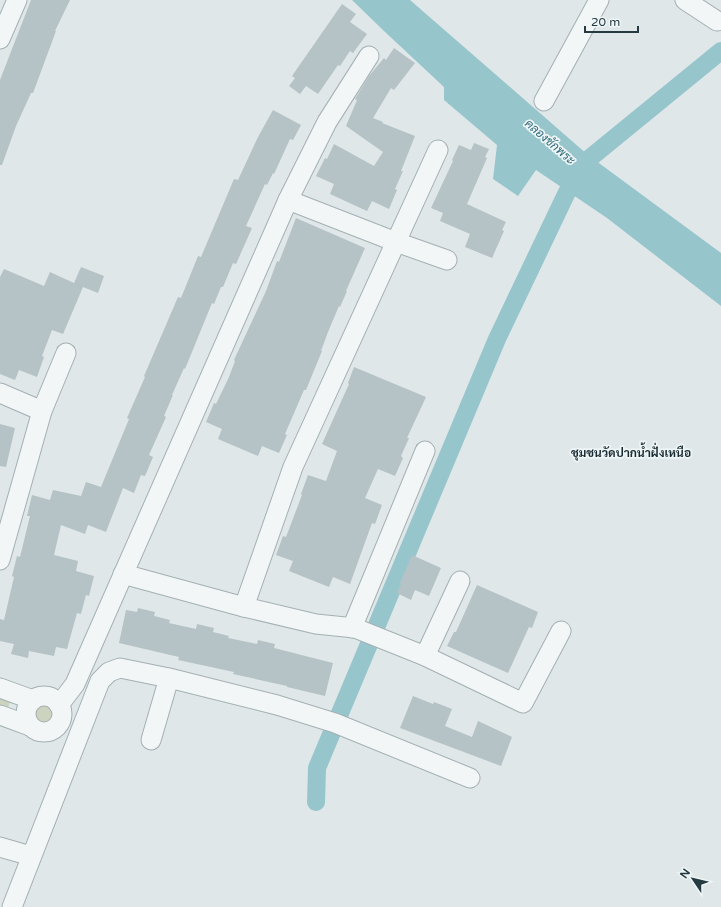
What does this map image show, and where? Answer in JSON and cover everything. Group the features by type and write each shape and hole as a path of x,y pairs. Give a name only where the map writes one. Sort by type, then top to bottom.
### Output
{"street":[{"path":"544,101 599,0"},
{"path":"684,0 717,21"},
{"path":"0,39 10,6"},
{"path":"59,705 75,684 288,200 327,122 369,56"},
{"path":"244,607 294,467 438,150"},
{"path":"288,200 447,260"},
{"path":"0,560 42,411 66,353"},
{"path":"0,393 42,411"},
{"path":"353,628 425,451"},
{"path":"123,574 244,607 316,624 353,628 390,641 425,656 523,703 562,631"},
{"path":"425,656 460,581"},
{"path":"14,907 31,856 100,681 109,672 120,668 169,678 277,705 335,723 470,778"},
{"path":"150,740 169,678"},
{"path":"0,688 33,700"},
{"path":"0,715 30,726 40,732 52,730 60,722 62,716 59,705 55,700 44,696 33,700 29,704 26,715 30,726"},
{"path":"1,851 31,856"}],"green space":[{"path":"0,698 10,701 8,709 0,706"},
{"path":"43,701 52,705 56,714 52,723 43,727 34,723 30,714 34,705"}],"water":[{"name":"คลองชักพระ","path":"352,0 410,0 588,155 721,253 721,306 607,218 536,170 518,196 493,179 497,145 444,100 444,87"}],"building":[{"path":"31,0 70,0 55,31 33,93 31,93 16,126 2,165 0,165 0,80"},
{"path":"342,4 356,14 350,22 367,34 353,53 350,51 340,66 338,65 318,94 306,86 300,94 289,86 295,78 292,76"},
{"path":"394,48 415,63 394,90 391,88 373,118 415,136 401,171 403,171 395,189 397,190 389,209 372,201 367,211 330,194 334,184 316,176 325,158 327,159 334,144 374,166 383,152 346,126 357,100 355,99 369,76 384,58 386,60"},
{"path":"273,110 301,125 293,140 290,139 274,174 273,173 267,185 265,184 246,226 252,228 236,264 233,263 223,287 221,287 214,304 212,303 185,369 184,368 172,395 164,416 166,417 149,455 153,457 145,476 141,475 134,493 123,488 106,532 88,525 85,534 61,525 54,555 78,561 76,571 94,576 89,596 86,595 81,614 77,613 67,649 56,647 54,656 29,651 28,658 11,654 14,644 0,641 0,619 4,620 14,577 12,576 17,556 20,557 30,516 27,516 32,495 50,500 53,490 81,496 86,482 101,487 129,419 127,418 145,377 144,376 178,297 181,298 198,256 201,257 234,179 238,180 258,137"},
{"path":"474,143 489,149 485,157 487,158 467,204 506,222 502,230 504,231 492,258 465,247 470,234 440,221 443,213 431,208 459,145 471,150"},
{"path":"296,218 365,248 328,332 306,390 304,390 285,434 287,435 279,453 262,446 258,456 218,439 222,429 206,422 214,403 216,404 229,377 235,361 234,360 266,291 277,261 279,262"},
{"path":"81,267 104,276 98,293 83,287 63,334 52,330 42,356 44,357 37,377 19,370 15,380 0,374 0,277 4,269 44,286 50,272 74,283"},
{"path":"354,367 426,397 407,438 409,438 401,456 403,458 395,476 378,469 365,498 382,505 375,524 372,523 350,584 333,577 329,587 289,571 293,561 276,555 283,536 286,537 308,475 326,481 337,451 322,444 349,384 348,383"},
{"path":"0,424 15,428 6,467 0,466"},
{"path":"412,555 441,568 429,596 415,590 411,600 397,593"},
{"path":"477,585 538,612 532,628 529,627 508,673 447,646 454,632 456,632"},
{"path":"138,608 155,612 154,616 170,620 169,623 196,629 197,624 214,628 213,632 229,636 228,638 257,644 258,640 275,644 274,648 333,663 325,696 233,674 234,672 178,660 179,657 119,643 126,610 137,612"},
{"path":"413,696 433,704 434,702 452,709 445,726 472,737 478,721 512,737 501,766 400,728"}],"waterway":[{"path":"316,802 317,768 497,339 579,167 721,51"}],"district":[{"name":"ชุมชนวัดปากน้ำฝั่งเหนือ","path":"631,453"}]}
